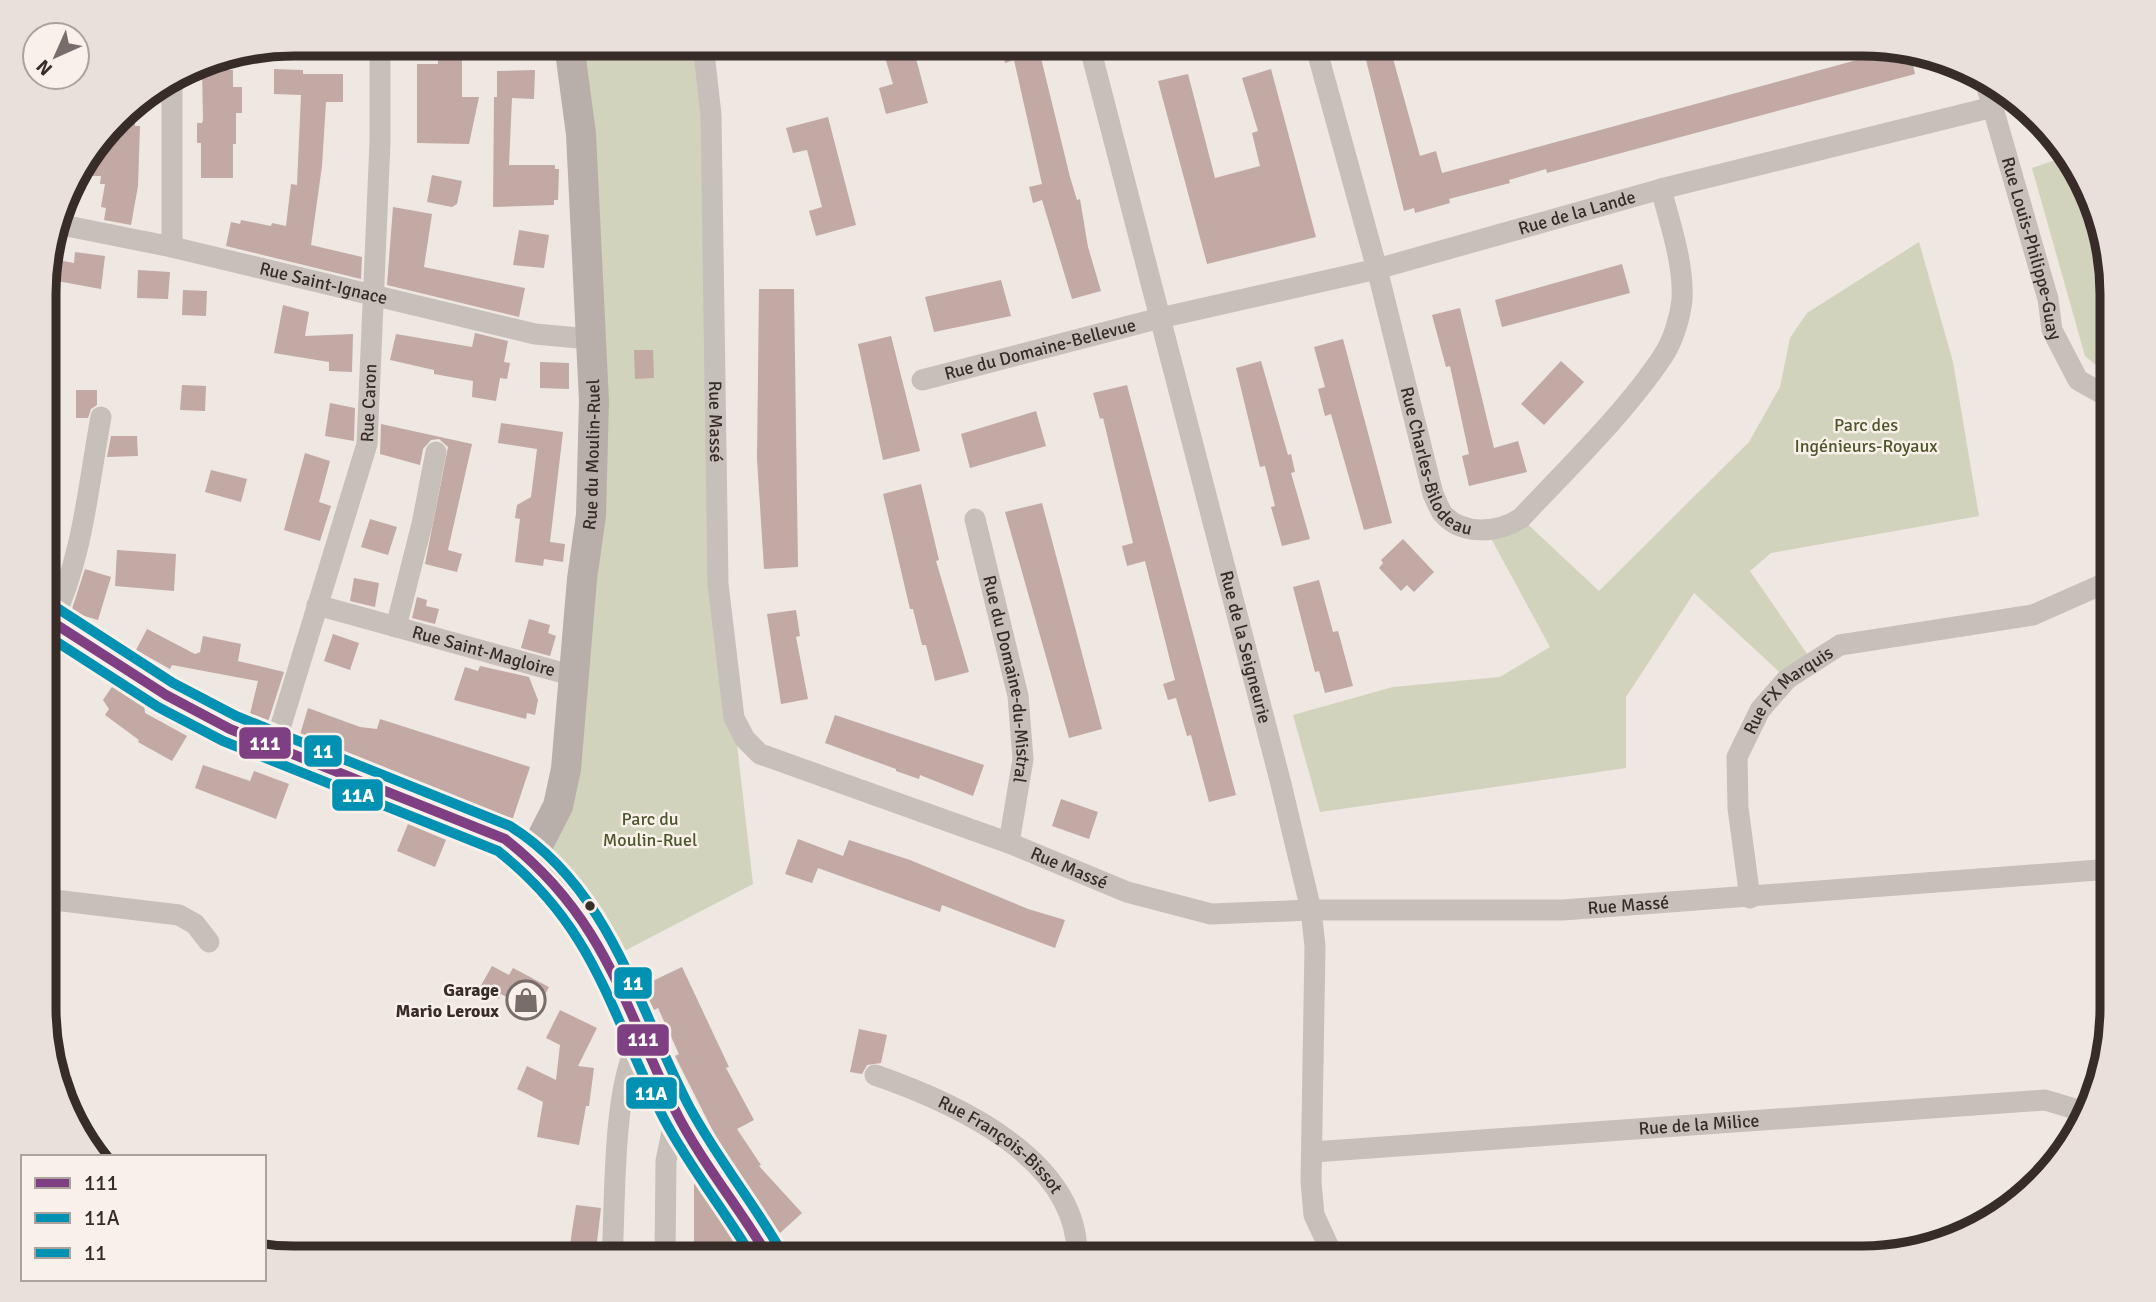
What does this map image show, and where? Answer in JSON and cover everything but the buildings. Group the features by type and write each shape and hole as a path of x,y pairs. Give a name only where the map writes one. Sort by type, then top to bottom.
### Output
{"street":[{"name":"Rue de la Seigneurie","path":"1092,56 1282,784 1311,910 1315,946 1312,1152 1314,1215 1328,1245"},
{"name":"Rue Charles-Bilodeau","path":"1318,56 1377,269 1433,494 1443,514 1458,525 1487,531 1511,525 1521,518 1633,394 1664,354 1675,330 1682,300 1678,257 1661,189"},
{"name":"Rue Caron","path":"274,748 367,444 372,378 372,297 380,142 380,57"},
{"name":"Rue du Moulin-Ruel","path":"532,857 558,806 566,769 591,515 594,401 581,134 571,57"},
{"name":"Rue Massé","path":"704,57 711,115 718,584 734,718 745,739 760,754 1009,843 1127,892 1211,914 1311,910 1563,910 2099,870"},
{"path":"172,90 172,247"},
{"name":"Rue Louis-Philippe-Guay","path":"1989,93 2048,299 2052,330 2078,380 2099,392"},
{"name":"Rue de la Lande","path":"1160,318 1377,269 1661,189 1993,107"},
{"name":"Rue Saint-Ignace","path":"67,226 172,247 535,334 590,340"},
{"name":"Rue du Domaine-Bellevue","path":"922,380 1160,318"},
{"path":"56,608 66,592 80,542 101,417"},
{"name":"Rue Saint-Magloire","path":"396,627 422,524 436,452"},
{"name":"Rue du Domaine-du-Mistral","path":"975,519 1018,696 1021,721 1023,759 1009,843"},
{"name":"Rue FX Marquis","path":"1750,898 1738,808 1737,757 1760,710 1787,679 1840,645 2033,615 2099,586"},
{"name":"Rue Saint-Magloire","path":"317,605 574,676"},
{"path":"56,624 199,714 274,748 505,839 532,857 581,911 609,959 676,1112 758,1246"},
{"path":"56,901 179,915 195,924 209,942"},
{"path":"613,1246 622,1090 632,1053 642,1034"},
{"name":"Rue François-Bissot","path":"875,1075 946,1104 1012,1143 1055,1186 1065,1205 1074,1231 1076,1246"},
{"name":"Rue de la Milice","path":"1312,1152 2045,1100 2077,1110"},
{"path":"666,1246 666,1161 676,1112"}],"green space":[{"name":"Parc du Moulin-Ruel","path":"570,57 704,57 734,718 753,884 609,959 532,857 547,831 591,515"},
{"path":"2058,159 2087,217 2099,278 2099,367 2085,356 2032,168"},
{"name":"Parc des Ingénieurs-Royaux","path":"1919,242 1953,362 1979,516 1771,553 1750,571 1812,661 1787,679 1694,593 1626,697 1626,768 1320,812 1293,715 1393,687 1500,677 1550,647 1487,531 1521,518 1599,591 1749,442 1780,387 1790,338 1807,313"},
{"path":"65,1073 72,1077 71,1089"}],"transit line":[{"name":"11","path":"56,607 173,683 236,716 510,826 545,852 573,883 598,917 637,992 690,1108 778,1246"},
{"name":"111","path":"56,624 166,695 230,729 505,839 539,869 566,899 589,931 608,964 685,1129 761,1246"},
{"name":"11A","path":"56,641 158,707 223,741 498,851 531,881 558,911 580,942 598,975 664,1119 745,1246"}],"place":[{"name":"Garage Mario Leroux","path":"526,1000"}]}
